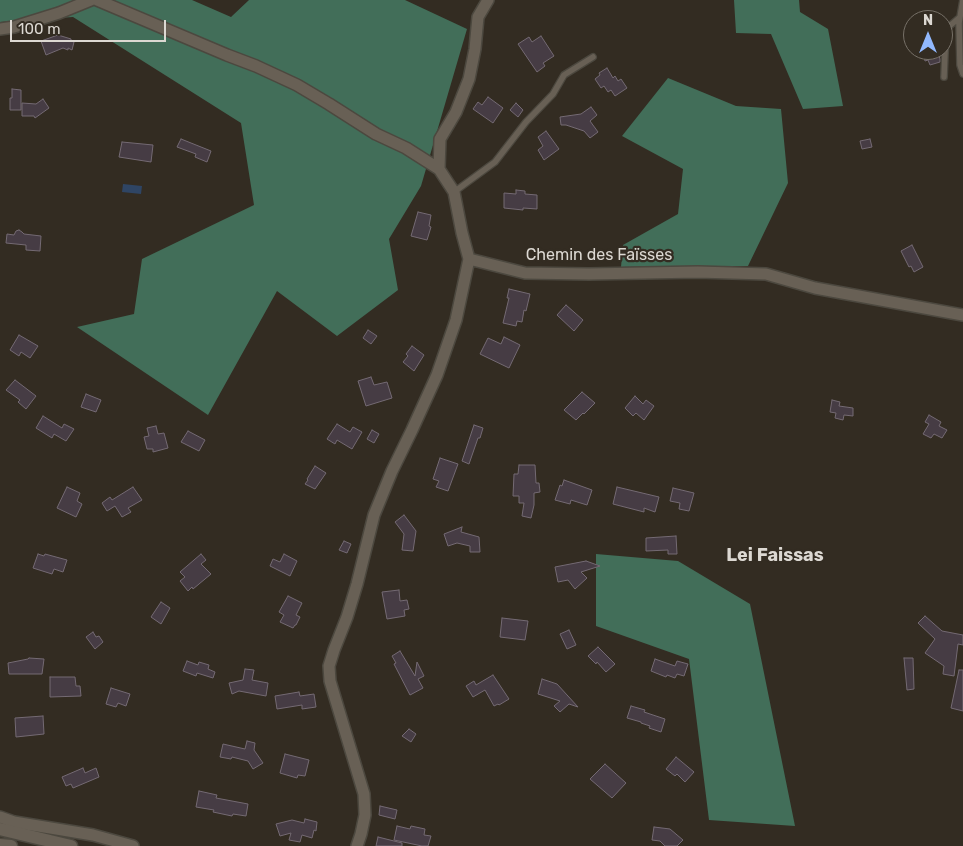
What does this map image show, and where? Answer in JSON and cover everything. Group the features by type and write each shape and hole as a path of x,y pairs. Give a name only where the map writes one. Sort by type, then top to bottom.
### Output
{"street":[{"path":"0,29 14,27 60,13 91,0"},
{"path":"98,0 297,85 376,134 406,148 439,169 454,192 469,259 456,320 437,375 392,471 374,515 357,584 329,666 330,681 364,794 365,815 357,846"},
{"path":"439,169 440,139 456,112 470,79 478,17 488,0"},
{"name":"Chemin des Faïsses","path":"469,259 525,273 698,272 766,274 815,288 963,315"},
{"path":"0,817 14,822 92,836 133,846"},
{"path":"0,829 71,846"},
{"path":"0,844 10,846"}],"lane":[{"path":"963,0 958,23 960,65 963,74"},
{"path":"944,77 946,29 959,18"},
{"path":"454,192 494,162 526,122 553,94 564,75 593,56"}],"green space":[{"path":"0,0 192,0 231,17 249,0 405,0 467,29 421,186 389,239 398,290 337,336 277,291 208,415 77,327 134,314 142,259 254,205 241,123 73,17 0,22"},
{"path":"734,0 799,0 800,12 828,29 843,106 803,109 771,34 736,33"},
{"path":"668,78 736,106 781,109 788,183 748,266 621,267 623,245 678,214 683,169 622,136"},
{"path":"596,554 678,561 750,604 795,826 709,820 689,659 596,626"}],"water":[{"path":"123,184 142,186 141,194 122,192"}],"building":[{"path":"58,35 71,39 74,42 72,50 63,48 46,55 41,41"},
{"path":"541,36 554,56 543,63 545,66 537,72 518,44 529,37 532,42"},
{"path":"928,60 940,60 940,62 930,65"},
{"path":"607,68 613,78 615,76 618,81 621,79 627,88 615,96 611,90 608,92 604,86 601,88 595,79 600,75 599,73"},
{"path":"12,89 21,90 21,110 10,110"},
{"path":"488,97 503,108 493,123 473,109 478,102 482,105"},
{"path":"43,99 49,108 35,118 34,116 22,116 22,103 36,104"},
{"path":"516,103 523,110 518,117 510,110"},
{"path":"591,107 597,115 590,121 598,132 590,138 584,131 561,125 560,117 581,114"},
{"path":"546,131 559,149 544,160 538,150 543,146 538,137"},
{"path":"181,139 211,151 207,162 195,157 196,154 177,147"},
{"path":"870,139 872,147 862,149 860,141"},
{"path":"122,142 153,145 151,162 119,157"},
{"path":"516,190 525,191 525,194 537,195 537,209 504,208 504,193 516,194"},
{"path":"418,212 431,215 429,226 431,227 427,240 411,236"},
{"path":"19,230 24,234 41,236 40,251 26,250 26,245 6,243 7,234 14,235"},
{"path":"912,245 923,267 914,272 911,266 909,267 901,251"},
{"path":"509,289 530,294 522,322 517,321 516,326 503,323 509,298 507,298"},
{"path":"566,305 583,320 574,331 557,315"},
{"path":"368,330 377,336 371,344 363,338"},
{"path":"19,335 38,346 30,358 21,352 19,356 10,350"},
{"path":"504,337 520,345 509,368 480,354 488,338 501,344"},
{"path":"412,346 424,355 414,371 403,362"},
{"path":"371,377 374,385 387,382 392,398 366,406 358,381"},
{"path":"15,380 36,396 26,409 18,402 20,400 6,390"},
{"path":"582,392 595,403 576,420 564,410"},
{"path":"86,394 101,400 96,412 81,407"},
{"path":"635,396 643,404 646,400 654,406 644,420 636,413 633,416 625,408"},
{"path":"832,400 840,402 839,406 853,408 853,416 844,415 843,420 835,418 836,413 830,412"},
{"path":"929,415 941,422 939,426 947,430 942,438 934,434 931,438 923,434 929,424 925,422"},
{"path":"43,416 62,428 64,424 74,429 66,441 54,434 52,438 36,428"},
{"path":"337,424 350,432 353,427 362,432 352,449 337,440 335,444 327,439"},
{"path":"474,425 483,428 469,464 462,461"},
{"path":"156,426 158,434 164,433 168,448 153,452 153,449 147,449 144,437 149,436 147,428"},
{"path":"372,430 379,434 374,443 367,439"},
{"path":"188,431 205,440 199,451 181,442"},
{"path":"440,458 458,464 448,491 436,487 439,481 433,479"},
{"path":"519,465 535,465 536,483 539,483 540,492 534,493 531,518 522,516 524,503 519,503 519,496 513,496 514,474 518,474"},
{"path":"315,466 326,473 315,489 305,484"},
{"path":"564,480 592,490 587,505 571,500 570,504 555,500 560,485 562,486"},
{"path":"67,487 80,493 77,501 82,504 76,517 57,508"},
{"path":"133,487 142,500 128,508 131,512 122,517 115,506 107,511 102,503 110,497 112,500"},
{"path":"617,487 659,497 655,512 644,508 644,512 613,504"},
{"path":"673,488 694,493 689,511 679,509 680,503 670,501"},
{"path":"404,515 416,531 413,551 402,550 404,534 395,522"},
{"path":"462,527 461,532 479,537 480,552 470,552 470,546 457,543 448,546 444,534"},
{"path":"676,536 677,554 668,554 668,550 646,551 646,538"},
{"path":"344,541 351,544 347,553 339,550"},
{"path":"38,554 67,560 63,572 54,569 52,574 33,568"},
{"path":"201,554 206,560 201,564 211,574 188,591 180,581 185,577 180,572"},
{"path":"284,554 297,561 290,576 270,566 273,559 280,562"},
{"path":"586,561 600,566 581,572 587,578 575,589 568,580 558,582 555,567"},
{"path":"399,590 400,601 407,600 409,609 404,610 405,616 387,619 382,592"},
{"path":"288,596 302,603 296,615 300,617 293,628 280,622 284,615 279,612"},
{"path":"161,602 170,608 161,624 151,617"},
{"path":"925,616 942,631 963,635 963,645 958,644 954,676 943,674 944,666 925,653 935,639 918,623"},
{"path":"502,618 528,621 525,640 500,637"},
{"path":"569,630 576,645 567,649 560,634"},
{"path":"93,632 103,642 95,649 86,637"},
{"path":"598,647 615,664 606,672 588,656"},
{"path":"400,651 415,676 417,662 424,676 418,679 423,688 410,695 394,664 396,663 392,656"},
{"path":"29,658 44,659 42,674 9,674 8,663"},
{"path":"904,658 913,658 914,689 907,690"},
{"path":"655,659 675,666 677,661 688,664 684,676 677,674 675,678 667,675 666,677 651,671"},
{"path":"187,661 198,665 199,662 209,665 208,669 215,672 213,678 197,673 196,676 183,671"},
{"path":"245,669 254,670 252,680 268,683 266,696 239,691 232,694 229,683 243,680"},
{"path":"959,670 963,670 963,711 951,708"},
{"path":"493,675 509,699 494,706 485,690 473,697 466,686 474,681 476,685"},
{"path":"50,677 75,677 76,686 80,686 81,696 50,697"},
{"path":"542,679 557,684 578,707 569,704 560,712 554,706 560,701 538,694"},
{"path":"111,688 130,694 126,706 118,703 116,707 106,704"},
{"path":"299,692 300,696 314,694 316,707 302,709 302,705 277,709 275,696"},
{"path":"631,706 665,719 661,732 649,728 650,726 641,722 627,718"},
{"path":"43,716 44,734 16,737 15,718"},
{"path":"409,729 416,734 411,742 402,736"},
{"path":"247,741 255,743 254,750 263,763 253,769 248,761 232,757 231,759 220,757 223,744 245,749"},
{"path":"285,754 309,760 305,776 298,775 297,778 280,773"},
{"path":"676,757 694,772 685,782 677,774 675,776 666,769"},
{"path":"605,764 626,783 612,798 590,779"},
{"path":"83,768 85,773 96,768 99,777 73,788 71,784 66,786 62,777"},
{"path":"199,791 217,795 216,798 248,804 246,816 233,814 232,816 196,807"},
{"path":"380,806 397,810 395,819 379,815"},
{"path":"305,819 317,822 316,831 314,830 312,838 302,835 300,842 289,840 291,833 280,836 276,824 292,820 304,823"},
{"path":"397,826 410,829 411,826 425,829 424,835 431,836 428,846 394,840"},
{"path":"654,827 670,829 683,840 677,846 665,846 660,841 652,840"},
{"path":"378,837 402,843 402,846 376,846"}],"district":[{"name":"Lei Faissas","path":"775,556"}]}
